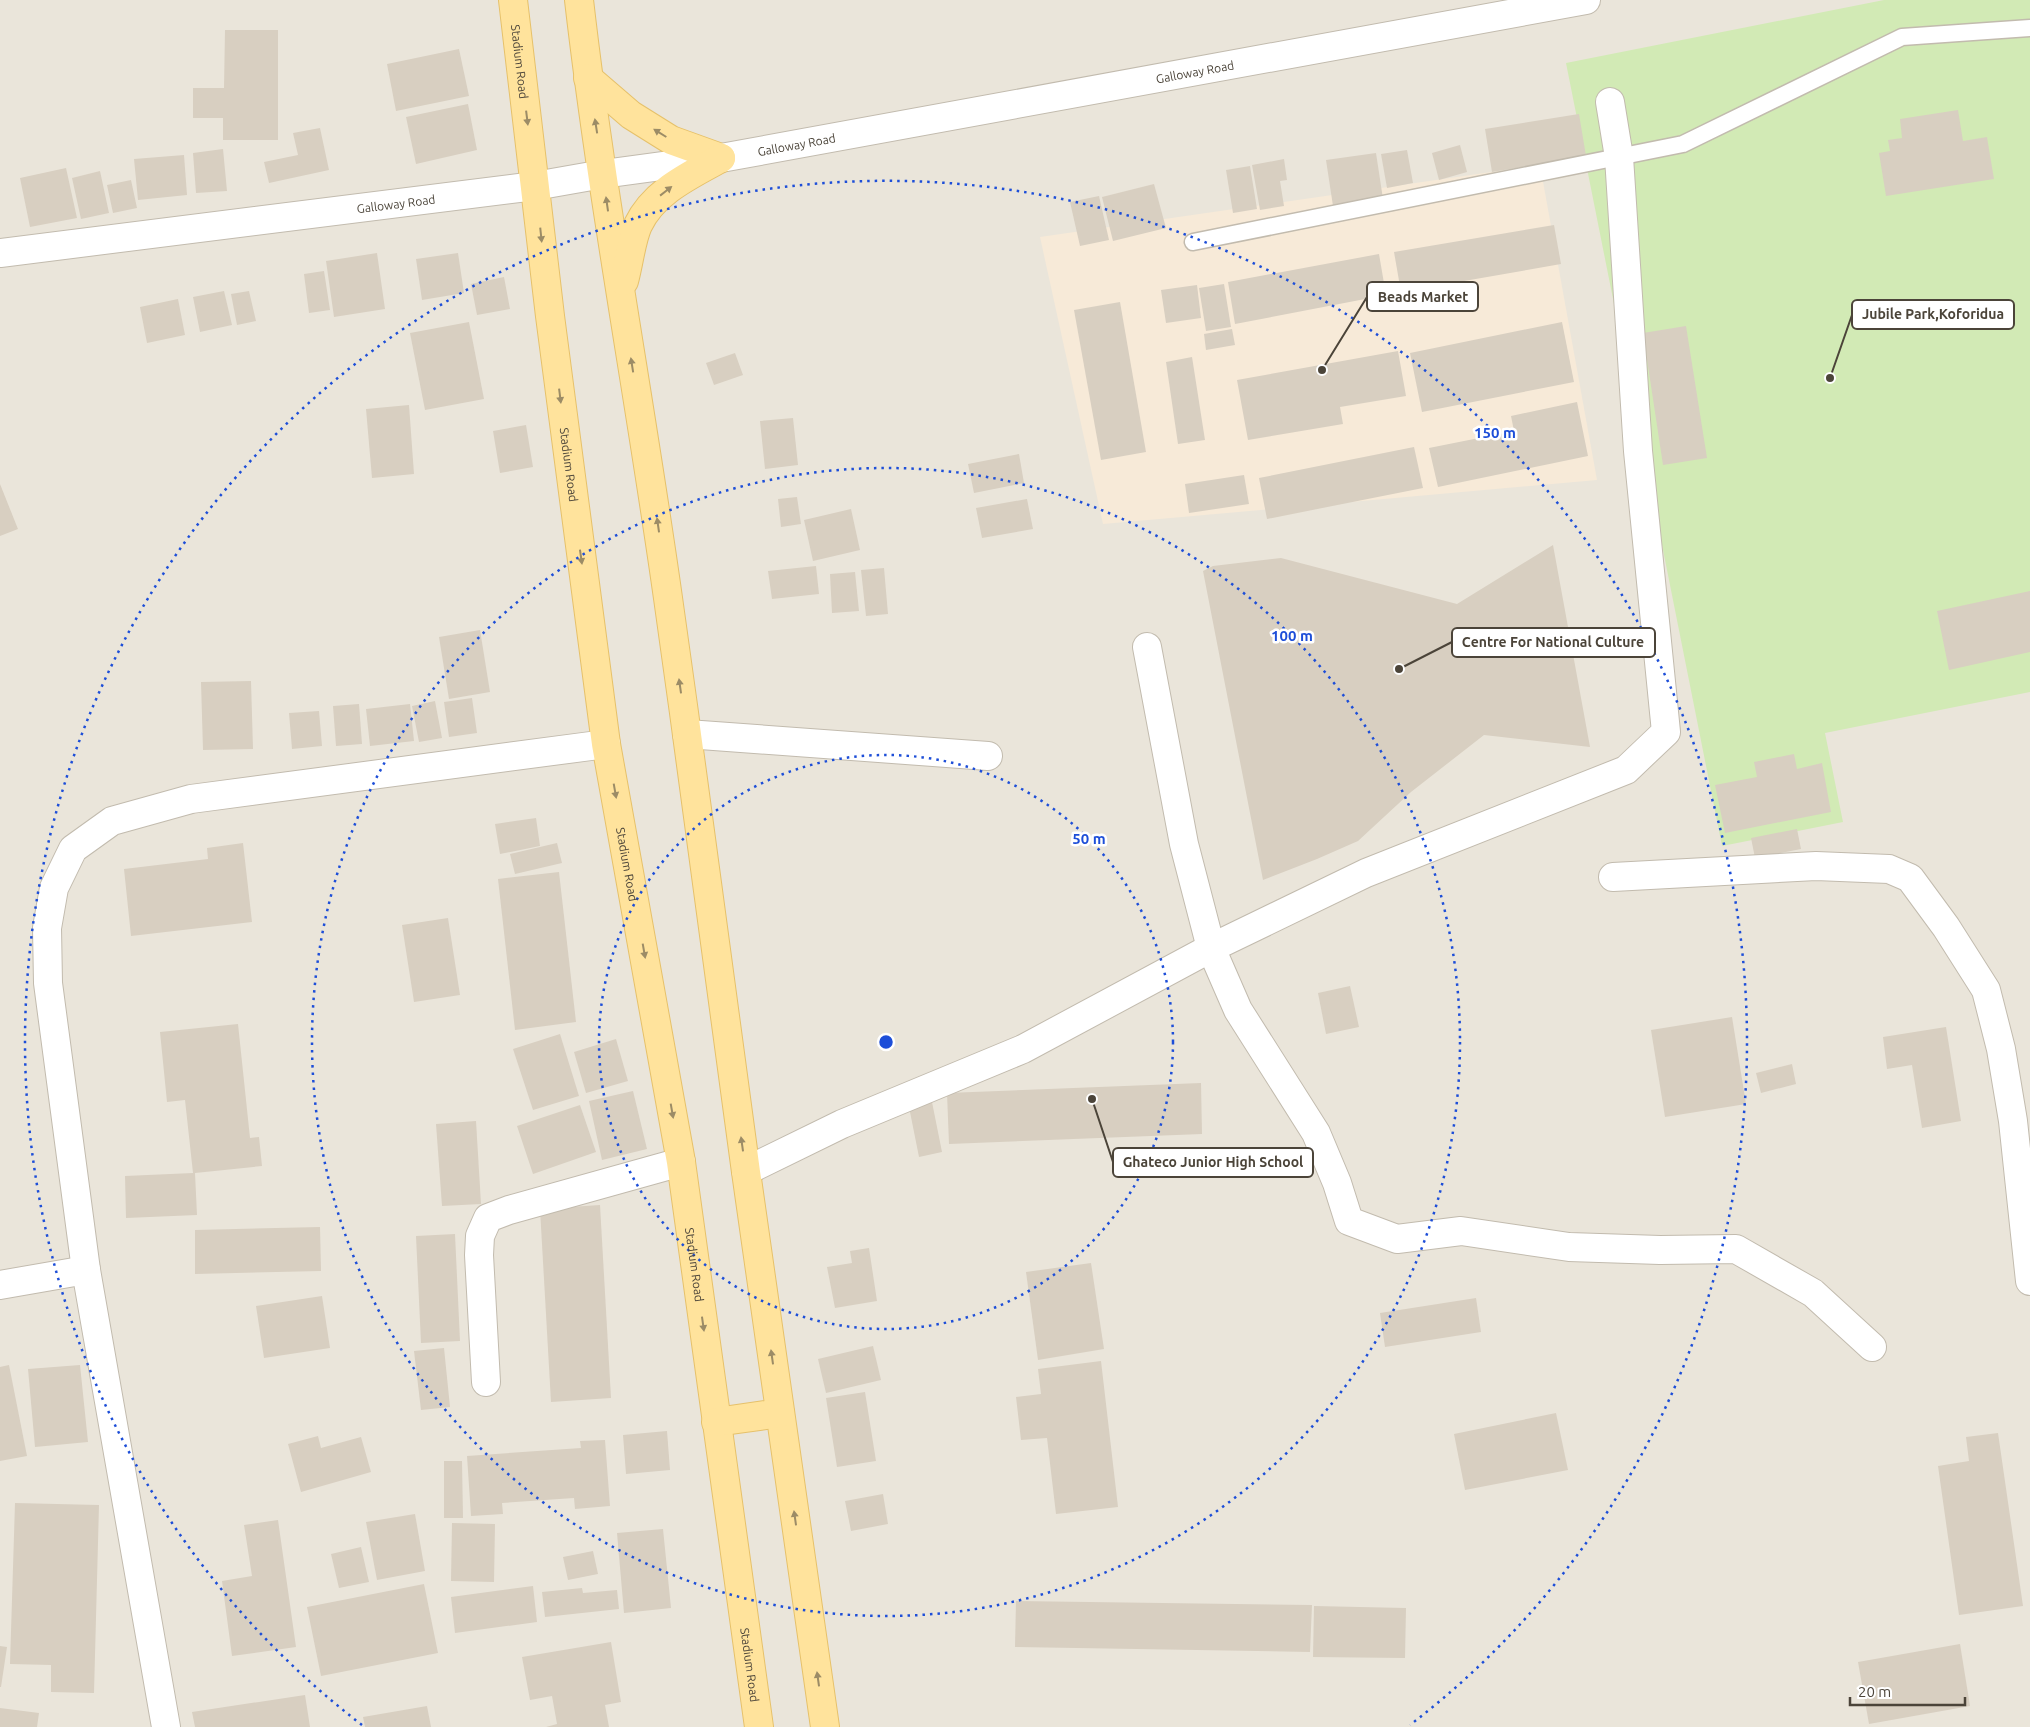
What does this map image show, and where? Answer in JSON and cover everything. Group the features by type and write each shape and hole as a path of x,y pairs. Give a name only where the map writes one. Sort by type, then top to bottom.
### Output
{"main road":[{"name":"Stadium Road","path":"513,0 550,316 606,744 681,1162 760,1727"},
{"path":"580,0 588,78 620,297 654,503 825,1727"},
{"path":"588,78 631,115 671,140 721,158"},
{"path":"620,297 638,226 644,214 658,197 676,184 721,158"},
{"path":"716,1422 780,1413"}],"street":[{"name":"Galloway Road","path":"0,253 535,186 603,174 721,158 1540,5 1586,0"},
{"path":"746,1171 842,1124 1023,1049 1211,948 1366,873 1626,770 1666,732 1638,451 1619,157 1610,102"},
{"path":"1147,647 1184,844 1211,948 1238,1010 1316,1133 1337,1183 1350,1221 1397,1239 1461,1231 1569,1248 1736,1249 1813,1293 1872,1347"},
{"path":"687,734 988,756"},
{"path":"166,1727 86,1270 48,983 46,928 54,888 73,849 112,821 191,799 606,744"},
{"path":"1613,877 1816,866 1889,869 1910,878 1946,926 1986,990 2001,1049 2013,1121 2030,1281"},
{"path":"486,1382 479,1255 480,1236 488,1218 508,1210 681,1162"},
{"path":"0,1285 86,1270"}],"lane":[{"path":"1193,242 1683,144 1902,36 2030,28"}],"shaded area":[{"path":"0,0 2030,0 2030,1727 0,1727"},
{"path":"1540,165 1597,480 1103,524 1040,237"}],"green space":[{"path":"1884,0 2030,0 2030,692 1825,733 1843,822 1722,846 1566,63"}],"building":[{"path":"225,30 278,30 278,140 223,140 223,118 193,118 193,88 224,88"},
{"path":"459,49 469,96 396,111 387,64"},
{"path":"468,104 477,150 416,164 406,117"},
{"path":"1958,110 1963,141 1987,137 1994,179 1886,196 1879,153 1890,151 1888,140 1902,138 1900,119"},
{"path":"1579,114 1586,156 1492,172 1485,129"},
{"path":"320,128 329,170 269,183 264,162 298,155 293,133"},
{"path":"1460,145 1467,172 1439,180 1432,153"},
{"path":"223,149 227,191 196,193 193,153"},
{"path":"1407,150 1413,183 1387,188 1381,154"},
{"path":"1376,153 1383,199 1333,206 1326,160"},
{"path":"184,155 187,195 138,200 134,159"},
{"path":"1284,159 1287,180 1280,181 1284,206 1260,210 1252,165"},
{"path":"1250,166 1257,209 1233,213 1226,170"},
{"path":"66,168 77,218 30,227 20,178"},
{"path":"100,171 109,213 81,219 72,178"},
{"path":"131,180 137,208 113,213 107,185"},
{"path":"1154,184 1166,228 1113,241 1102,197"},
{"path":"1099,196 1109,240 1080,246 1070,202"},
{"path":"1554,225 1561,264 1401,292 1394,252"},
{"path":"377,253 385,309 334,317 326,261"},
{"path":"458,253 464,293 422,300 416,259"},
{"path":"1379,254 1386,295 1235,324 1228,282"},
{"path":"324,271 330,310 309,313 304,274"},
{"path":"504,277 510,309 477,315 471,284"},
{"path":"1224,284 1231,327 1206,331 1199,288"},
{"path":"1197,285 1201,318 1166,323 1161,290"},
{"path":"224,291 232,325 200,332 193,297"},
{"path":"249,291 256,321 237,325 231,294"},
{"path":"178,299 185,335 147,343 140,307"},
{"path":"1120,302 1146,452 1101,460 1074,310"},
{"path":"469,322 484,399 425,410 410,333"},
{"path":"1562,322 1574,382 1422,412 1410,353"},
{"path":"1686,326 1707,458 1663,465 1643,333"},
{"path":"1232,329 1235,345 1206,350 1204,334"},
{"path":"1398,351 1406,396 1340,407 1343,424 1248,440 1237,380"},
{"path":"735,353 743,375 714,385 706,363"},
{"path":"1192,357 1205,440 1178,444 1166,362"},
{"path":"1577,402 1588,456 1438,487 1429,448 1514,431 1511,416"},
{"path":"409,405 414,474 372,478 366,409"},
{"path":"793,418 798,465 765,469 760,421"},
{"path":"526,425 533,467 500,473 493,431"},
{"path":"1414,447 1423,488 1267,519 1259,478"},
{"path":"1019,454 1024,483 974,493 968,464"},
{"path":"1244,475 1249,504 1189,513 1185,484"},
{"path":"0,484 18,529 0,536"},
{"path":"797,497 801,524 781,527 778,499"},
{"path":"1027,499 1033,529 982,538 976,508"},
{"path":"851,509 860,550 813,561 804,520"},
{"path":"1553,545 1590,747 1484,735 1411,792 1358,841 1263,880 1203,571 1213,566 1281,558 1457,604"},
{"path":"816,566 819,594 772,599 768,571"},
{"path":"884,568 888,614 866,616 861,570"},
{"path":"855,572 859,611 832,613 830,574"},
{"path":"2030,591 2030,652 1949,670 1937,611"},
{"path":"480,630 490,692 449,699 439,637"},
{"path":"251,681 253,749 203,750 201,682"},
{"path":"472,698 477,733 449,737 444,702"},
{"path":"435,701 442,738 419,742 412,706"},
{"path":"359,704 362,744 336,746 333,706"},
{"path":"410,704 414,741 370,746 366,709"},
{"path":"319,711 322,746 292,749 289,713"},
{"path":"1794,754 1797,769 1822,763 1831,812 1725,833 1715,785 1757,777 1754,762"},
{"path":"536,818 540,846 500,854 495,824"},
{"path":"1797,829 1801,849 1755,858 1751,838"},
{"path":"243,843 252,922 131,936 124,869 208,859 207,848"},
{"path":"557,843 562,863 515,874 510,854"},
{"path":"559,872 576,1022 515,1030 498,879"},
{"path":"448,918 460,995 414,1002 402,925"},
{"path":"1350,986 1359,1027 1326,1034 1318,993"},
{"path":"1732,1017 1746,1104 1665,1117 1651,1030"},
{"path":"238,1024 250,1138 259,1137 262,1166 195,1173 197,1215 126,1218 125,1176 193,1173 185,1100 167,1102 160,1032"},
{"path":"1946,1027 1961,1121 1922,1128 1912,1065 1887,1069 1883,1037"},
{"path":"560,1034 579,1096 533,1110 513,1049"},
{"path":"616,1039 628,1081 586,1093 574,1052"},
{"path":"1792,1064 1796,1084 1761,1093 1756,1073"},
{"path":"1201,1083 1202,1134 949,1144 947,1093"},
{"path":"633,1091 647,1149 602,1160 589,1101"},
{"path":"932,1102 942,1152 919,1157 909,1107"},
{"path":"580,1105 596,1152 533,1174 517,1126"},
{"path":"476,1121 481,1204 442,1206 436,1124"},
{"path":"600,1205 611,1398 551,1402 540,1209"},
{"path":"320,1227 321,1271 195,1274 195,1230"},
{"path":"455,1234 460,1341 421,1343 416,1236"},
{"path":"869,1248 877,1301 835,1308 827,1267 852,1263 850,1251"},
{"path":"1091,1263 1104,1349 1038,1360 1026,1272"},
{"path":"322,1296 330,1348 264,1358 256,1306"},
{"path":"1476,1298 1481,1332 1385,1347 1380,1313"},
{"path":"873,1346 881,1380 826,1393 818,1359"},
{"path":"444,1348 450,1407 421,1410 414,1351"},
{"path":"1101,1361 1118,1507 1056,1514 1047,1438 1021,1440 1016,1397 1041,1394 1038,1369"},
{"path":"9,1365 27,1456 0,1461 0,1367"},
{"path":"80,1365 88,1442 35,1447 28,1369"},
{"path":"865,1392 876,1461 837,1467 826,1398"},
{"path":"1556,1413 1568,1470 1465,1490 1454,1434"},
{"path":"667,1431 670,1470 626,1474 623,1435"},
{"path":"1998,1433 2023,1606 1959,1615 1938,1466 1969,1461 1966,1437"},
{"path":"318,1436 321,1448 361,1437 371,1472 301,1492 288,1444"},
{"path":"605,1440 610,1506 575,1509 574,1498 502,1503 503,1514 471,1516 467,1456 581,1448 580,1441"},
{"path":"444,1461 462,1461 463,1518 444,1518"},
{"path":"883,1494 888,1524 851,1531 845,1501"},
{"path":"15,1503 99,1505 94,1693 51,1692 51,1665 10,1664"},
{"path":"415,1514 425,1571 377,1580 366,1522"},
{"path":"278,1520 296,1647 232,1656 222,1581 252,1576 244,1525"},
{"path":"452,1523 495,1524 494,1582 451,1581"},
{"path":"663,1529 671,1608 624,1613 617,1533"},
{"path":"361,1547 369,1582 339,1588 331,1554"},
{"path":"593,1551 598,1574 568,1580 563,1557"},
{"path":"424,1584 438,1653 321,1676 307,1607"},
{"path":"533,1586 537,1622 455,1633 451,1597"},
{"path":"582,1588 583,1593 617,1590 619,1609 545,1617 542,1592"},
{"path":"1016,1601 1312,1605 1310,1652 1015,1647"},
{"path":"1314,1606 1406,1608 1405,1658 1313,1657"},
{"path":"611,1642 621,1702 605,1705 609,1727 546,1727 557,1724 552,1696 530,1700 522,1657"},
{"path":"1960,1644 1970,1706 1869,1724 1858,1662"},
{"path":"0,1646 7,1647 1,1687 0,1687"},
{"path":"305,1695 310,1727 195,1727 192,1712"},
{"path":"427,1706 431,1727 365,1727 363,1717"},
{"path":"0,1708 39,1713 37,1727 0,1727"}],"place":[{"name":"Beads Market","path":"1322,370"},
{"name":"Jubile Park,Koforidua","path":"1830,378"},
{"name":"Centre For National Culture","path":"1399,669"},
{"name":"Ghateco Junior High School","path":"1092,1099"}]}
